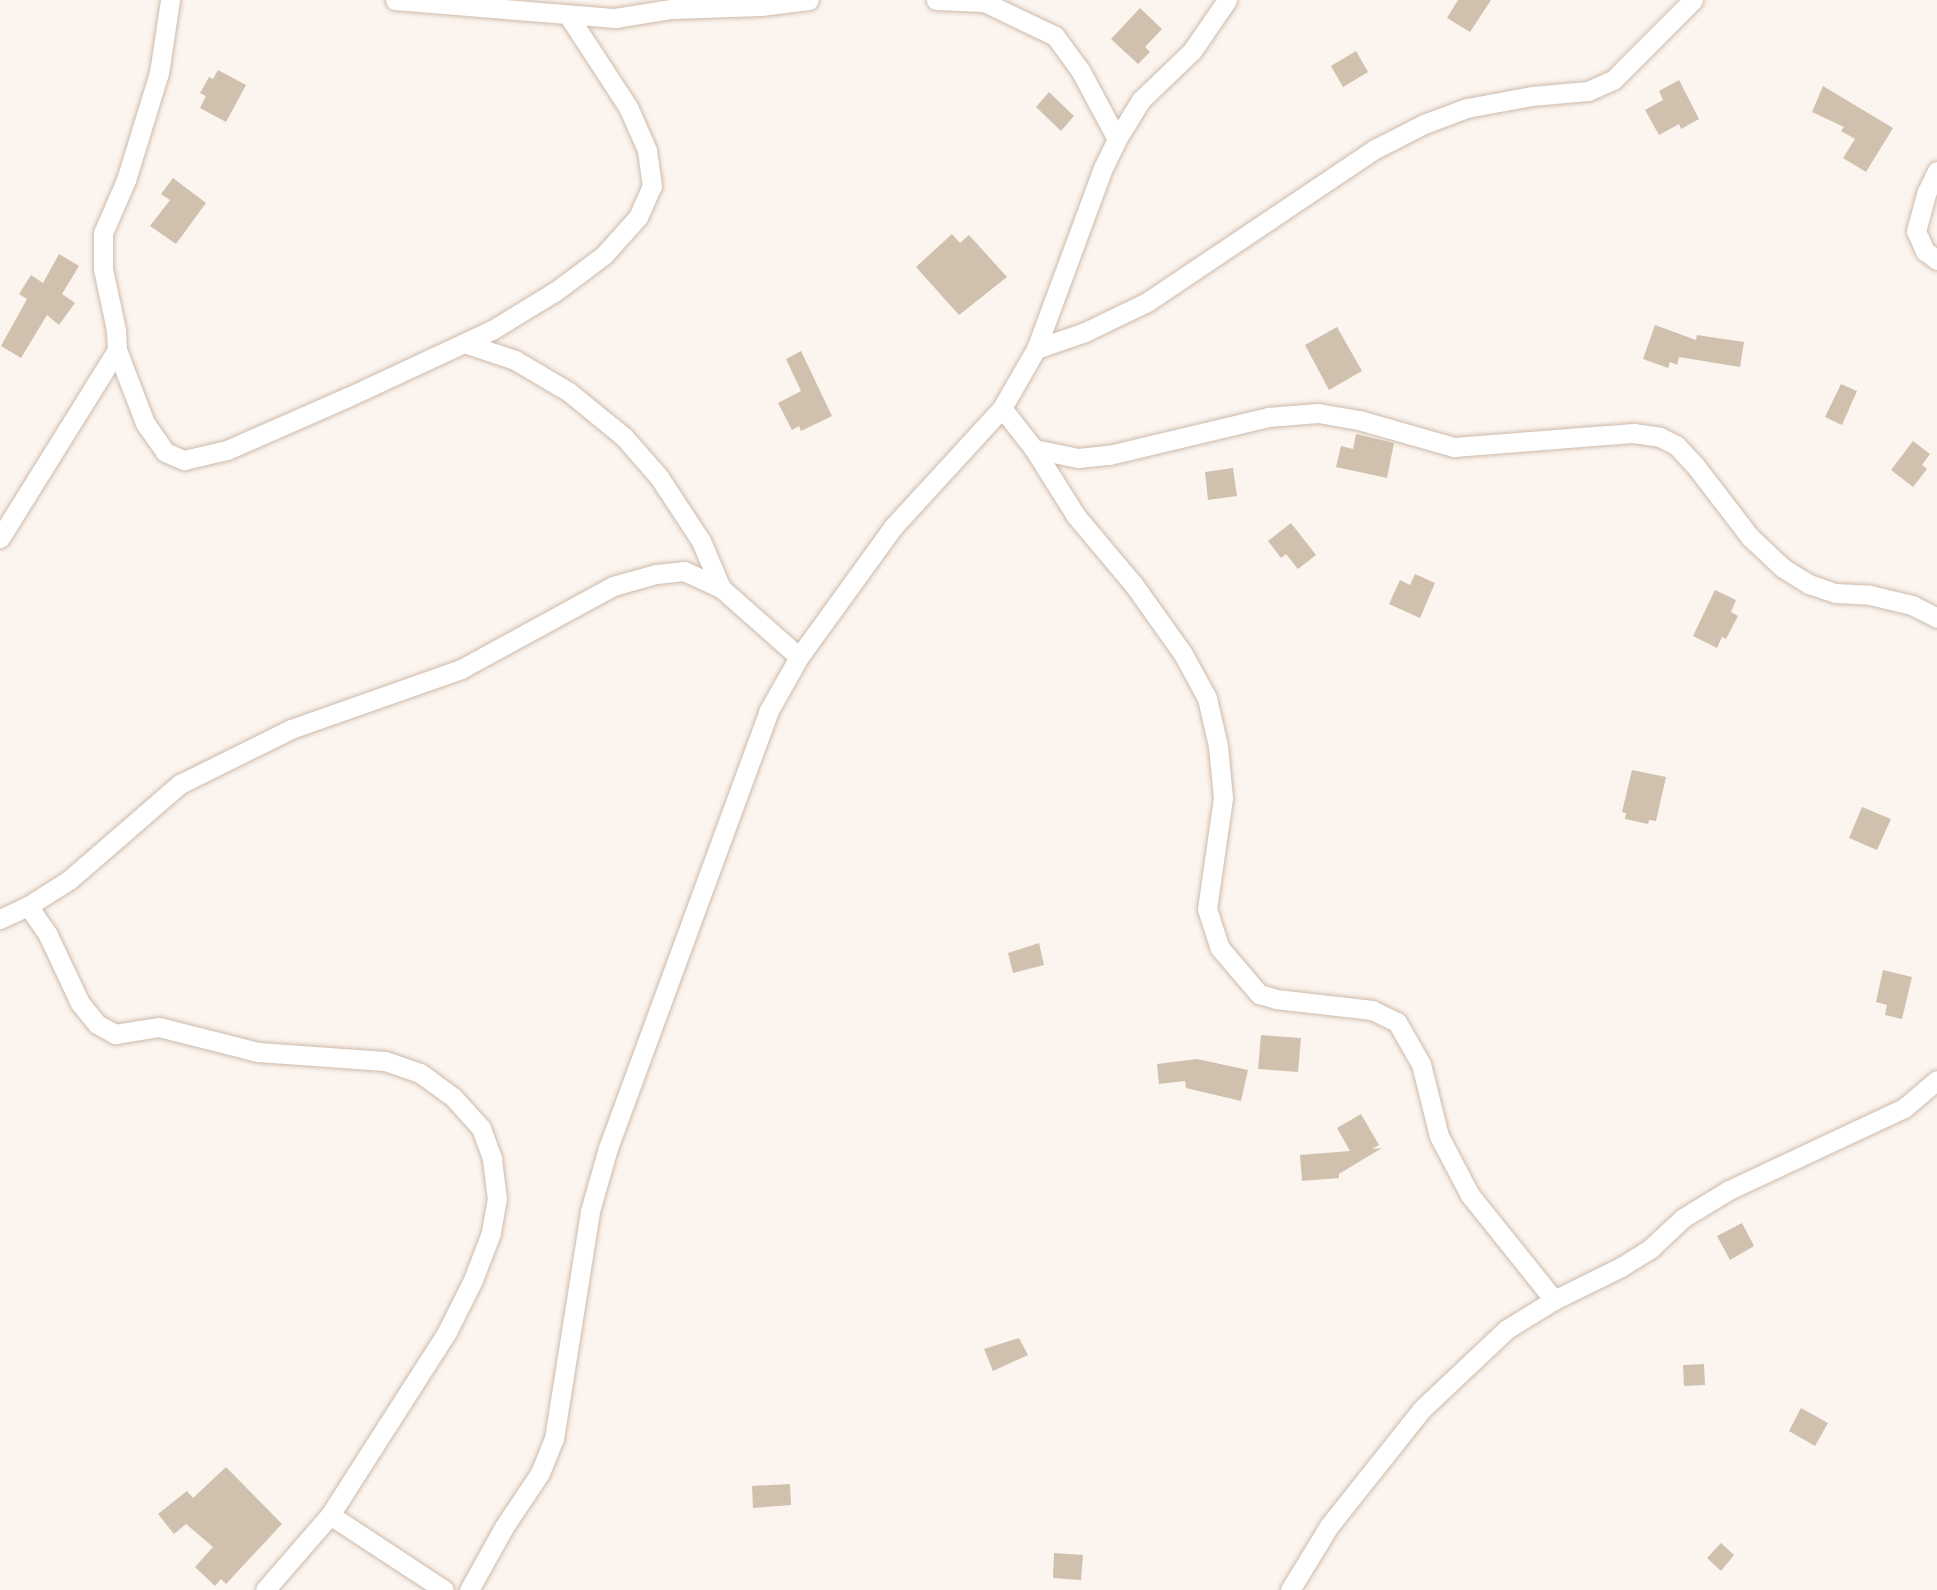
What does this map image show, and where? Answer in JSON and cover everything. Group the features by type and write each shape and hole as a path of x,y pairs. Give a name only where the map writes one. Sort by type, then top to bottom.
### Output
{"street":[{"path":"170,0 159,73 126,180 103,233 103,269 116,330 117,351 145,423 165,452 184,460 227,450 464,343 556,291 604,256 638,217 652,186 647,150 628,107 568,15"},
{"path":"395,0 615,18 671,9 761,6 809,0"},
{"path":"936,0 981,1 1055,36 1080,70 1117,139"},
{"path":"469,1590 504,1527 540,1473 554,1439 590,1211 608,1148 768,712 799,657 893,527 1002,408 1036,349 1102,168 1117,139 1141,100 1192,51 1227,0"},
{"path":"1036,349 1085,332 1147,302 1375,149 1424,124 1467,108 1532,96 1588,91 1613,80 1693,0"},
{"path":"1937,171 1926,194 1916,231 1925,251 1937,260"},
{"path":"464,343 514,360 569,392 624,437 659,477 701,541 721,588"},
{"path":"0,538 117,351"},
{"path":"1002,408 1034,449 1076,516 1134,585 1184,654 1207,698 1218,746 1223,798 1207,909 1219,947 1259,994 1276,999 1372,1010 1397,1022 1421,1064 1439,1136 1470,1195 1555,1300"},
{"path":"1034,449 1077,458 1109,455 1268,417 1318,412 1359,420 1454,447 1633,433 1660,437 1675,445 1694,464 1750,537 1783,568 1809,584 1835,593 1870,596 1912,605 1937,618"},
{"path":"0,919 28,906 69,880 180,784 291,729 461,669 612,586 656,573 684,570 721,588 799,657"},
{"path":"28,906 48,935 80,1003 97,1024 115,1034 159,1027 258,1052 385,1061 420,1073 453,1097 481,1128 492,1159 497,1198 491,1233 473,1280 447,1332 330,1516 265,1590"},
{"path":"1290,1590 1329,1526 1422,1409 1507,1329 1555,1300 1621,1268 1651,1248 1682,1218 1728,1190 1904,1108 1937,1080"},
{"path":"330,1516 444,1590"}],"building":[{"path":"1458,0 1491,0 1470,32 1447,18"},
{"path":"1140,8 1162,29 1145,47 1150,52 1138,64 1111,39"},
{"path":"1356,51 1368,72 1343,87 1331,66"},
{"path":"218,70 246,85 226,122 200,108 206,96 200,93 209,77 213,79"},
{"path":"1679,80 1699,119 1681,129 1679,124 1659,135 1645,110 1663,100 1659,91"},
{"path":"1823,86 1893,128 1866,172 1843,158 1855,139 1841,131 1844,127 1812,112"},
{"path":"1049,92 1074,116 1061,131 1036,107"},
{"path":"173,178 206,203 176,244 150,226 170,200 161,194"},
{"path":"952,234 960,243 969,235 1007,277 959,315 916,267"},
{"path":"59,254 79,266 62,294 75,303 59,325 47,315 21,358 1,346 27,299 19,294 31,275 43,283"},
{"path":"1655,325 1696,340 1697,335 1744,342 1740,367 1679,357 1677,365 1670,362 1668,368 1643,359"},
{"path":"1337,327 1362,371 1329,390 1305,345"},
{"path":"801,351 832,416 801,431 799,426 792,430 778,403 801,391 786,359"},
{"path":"1841,384 1857,391 1842,425 1825,417"},
{"path":"1356,434 1394,443 1387,478 1336,467 1341,446 1353,449"},
{"path":"1913,441 1930,454 1922,465 1927,469 1913,487 1891,470"},
{"path":"1233,468 1237,496 1208,500 1205,472"},
{"path":"1291,523 1316,555 1298,569 1286,554 1281,558 1268,541"},
{"path":"1415,574 1435,583 1420,618 1389,604 1400,580 1410,585"},
{"path":"1715,590 1736,600 1731,612 1738,616 1726,639 1722,637 1717,648 1693,636"},
{"path":"1632,770 1666,777 1656,821 1649,820 1648,824 1625,819 1626,813 1622,812"},
{"path":"1862,807 1891,819 1877,850 1849,838"},
{"path":"1039,943 1044,965 1013,973 1008,953"},
{"path":"1883,970 1912,977 1902,1019 1885,1015 1887,1005 1876,1002"},
{"path":"1261,1035 1301,1038 1298,1072 1258,1069"},
{"path":"1197,1059 1248,1070 1241,1101 1186,1088 1185,1081 1159,1084 1157,1064"},
{"path":"1361,1114 1379,1145 1372,1149 1382,1148 1339,1174 1339,1178 1302,1181 1300,1155 1350,1151 1337,1128"},
{"path":"1742,1223 1754,1246 1730,1260 1717,1236"},
{"path":"1019,1338 1028,1355 993,1371 984,1349"},
{"path":"1704,1364 1705,1385 1684,1386 1683,1365"},
{"path":"1801,1408 1828,1423 1815,1446 1789,1431"},
{"path":"226,1467 282,1524 226,1584 221,1579 215,1586 195,1567 213,1547 186,1524 174,1534 158,1514 187,1491 193,1498"},
{"path":"790,1484 791,1505 753,1508 752,1486"},
{"path":"1721,1543 1734,1555 1721,1571 1707,1558"},
{"path":"1054,1553 1083,1555 1081,1580 1053,1578"}]}
